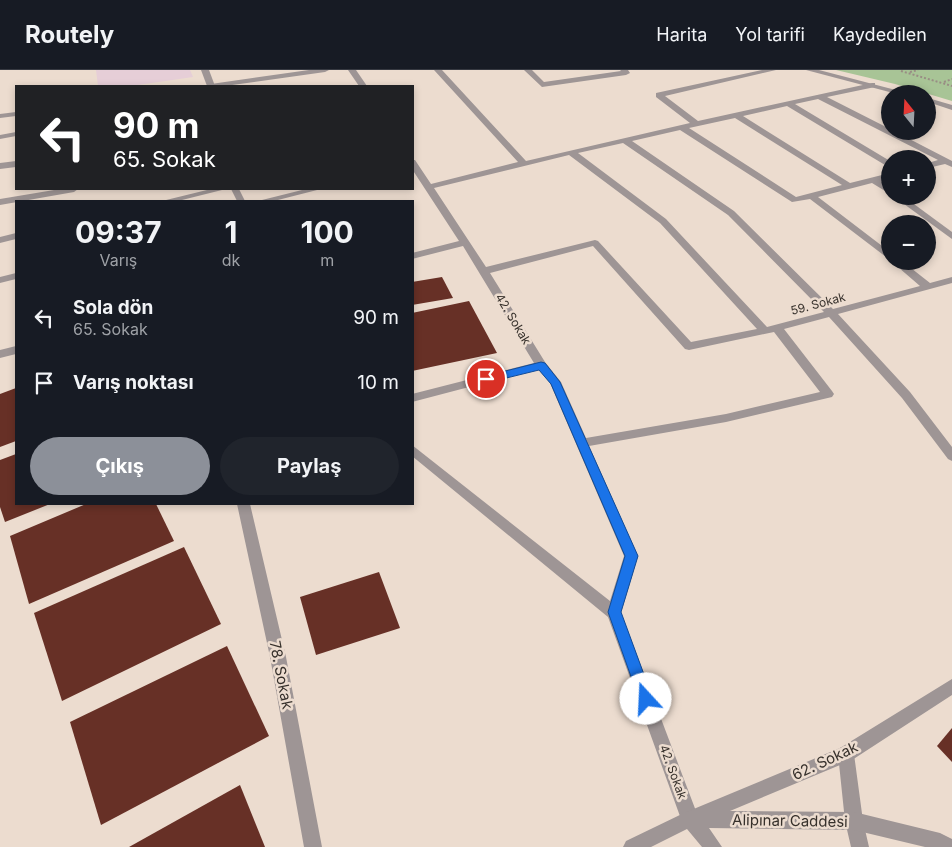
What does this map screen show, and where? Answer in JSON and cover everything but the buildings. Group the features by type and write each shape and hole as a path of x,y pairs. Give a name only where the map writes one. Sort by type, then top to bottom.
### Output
{"street":[{"path":"205,70 211,85"},
{"path":"218,85 325,70"},
{"path":"352,70 361,85"},
{"path":"438,70 524,164"},
{"path":"528,70 542,84 626,73 624,70"},
{"path":"697,124 659,95 772,70"},
{"path":"810,70 881,87"},
{"path":"429,187 571,152 872,85"},
{"path":"820,97 949,163"},
{"path":"936,103 952,108"},
{"path":"788,104 881,160"},
{"path":"0,116 15,114"},
{"path":"738,116 849,186"},
{"path":"683,128 795,200 881,178"},
{"path":"0,137 15,134"},
{"path":"625,140 731,213 832,314 906,395 952,456"},
{"path":"571,152 663,221 771,329 828,394 726,418 582,444"},
{"path":"936,165 949,163"},
{"path":"0,166 15,164"},
{"name":"42. Sokak","path":"414,166 484,271 541,366 555,382 631,556 614,612 690,819 713,847"},
{"path":"874,180 881,185"},
{"path":"21,200 52,197 71,190"},
{"path":"172,200 217,190"},
{"path":"268,200 312,190"},
{"path":"812,196 881,250"},
{"path":"0,202 15,201"},
{"path":"909,205 952,236"},
{"path":"0,240 15,236"},
{"path":"414,256 465,243"},
{"name":"59. Sokak","path":"484,271 595,243 689,346 832,314 952,280"},
{"path":"907,270 927,286"},
{"path":"0,280 15,276"},
{"path":"0,354 15,350"},
{"path":"414,398 541,366"},
{"path":"414,451 614,612"},
{"name":"78. Sokak","path":"243,505 278,657 313,847"},
{"name":"62. Sokak","path":"690,819 846,754 952,686"},
{"path":"846,754 854,821 860,847"},
{"name":"Alipınar Caddesi","path":"632,847 690,819 854,821 940,842 950,847"}],"path":[{"path":"900,70 918,70"},
{"path":"900,70 952,86"},
{"path":"944,82 952,79"}],"shaded area":[{"path":"96,70 190,70 193,77 138,85 98,85"}],"green space":[{"path":"836,70 952,70 952,101 936,96 936,85 895,84"}],"route":[{"path":"486,379 541,366 555,382 631,556 614,612 646,699"}]}
